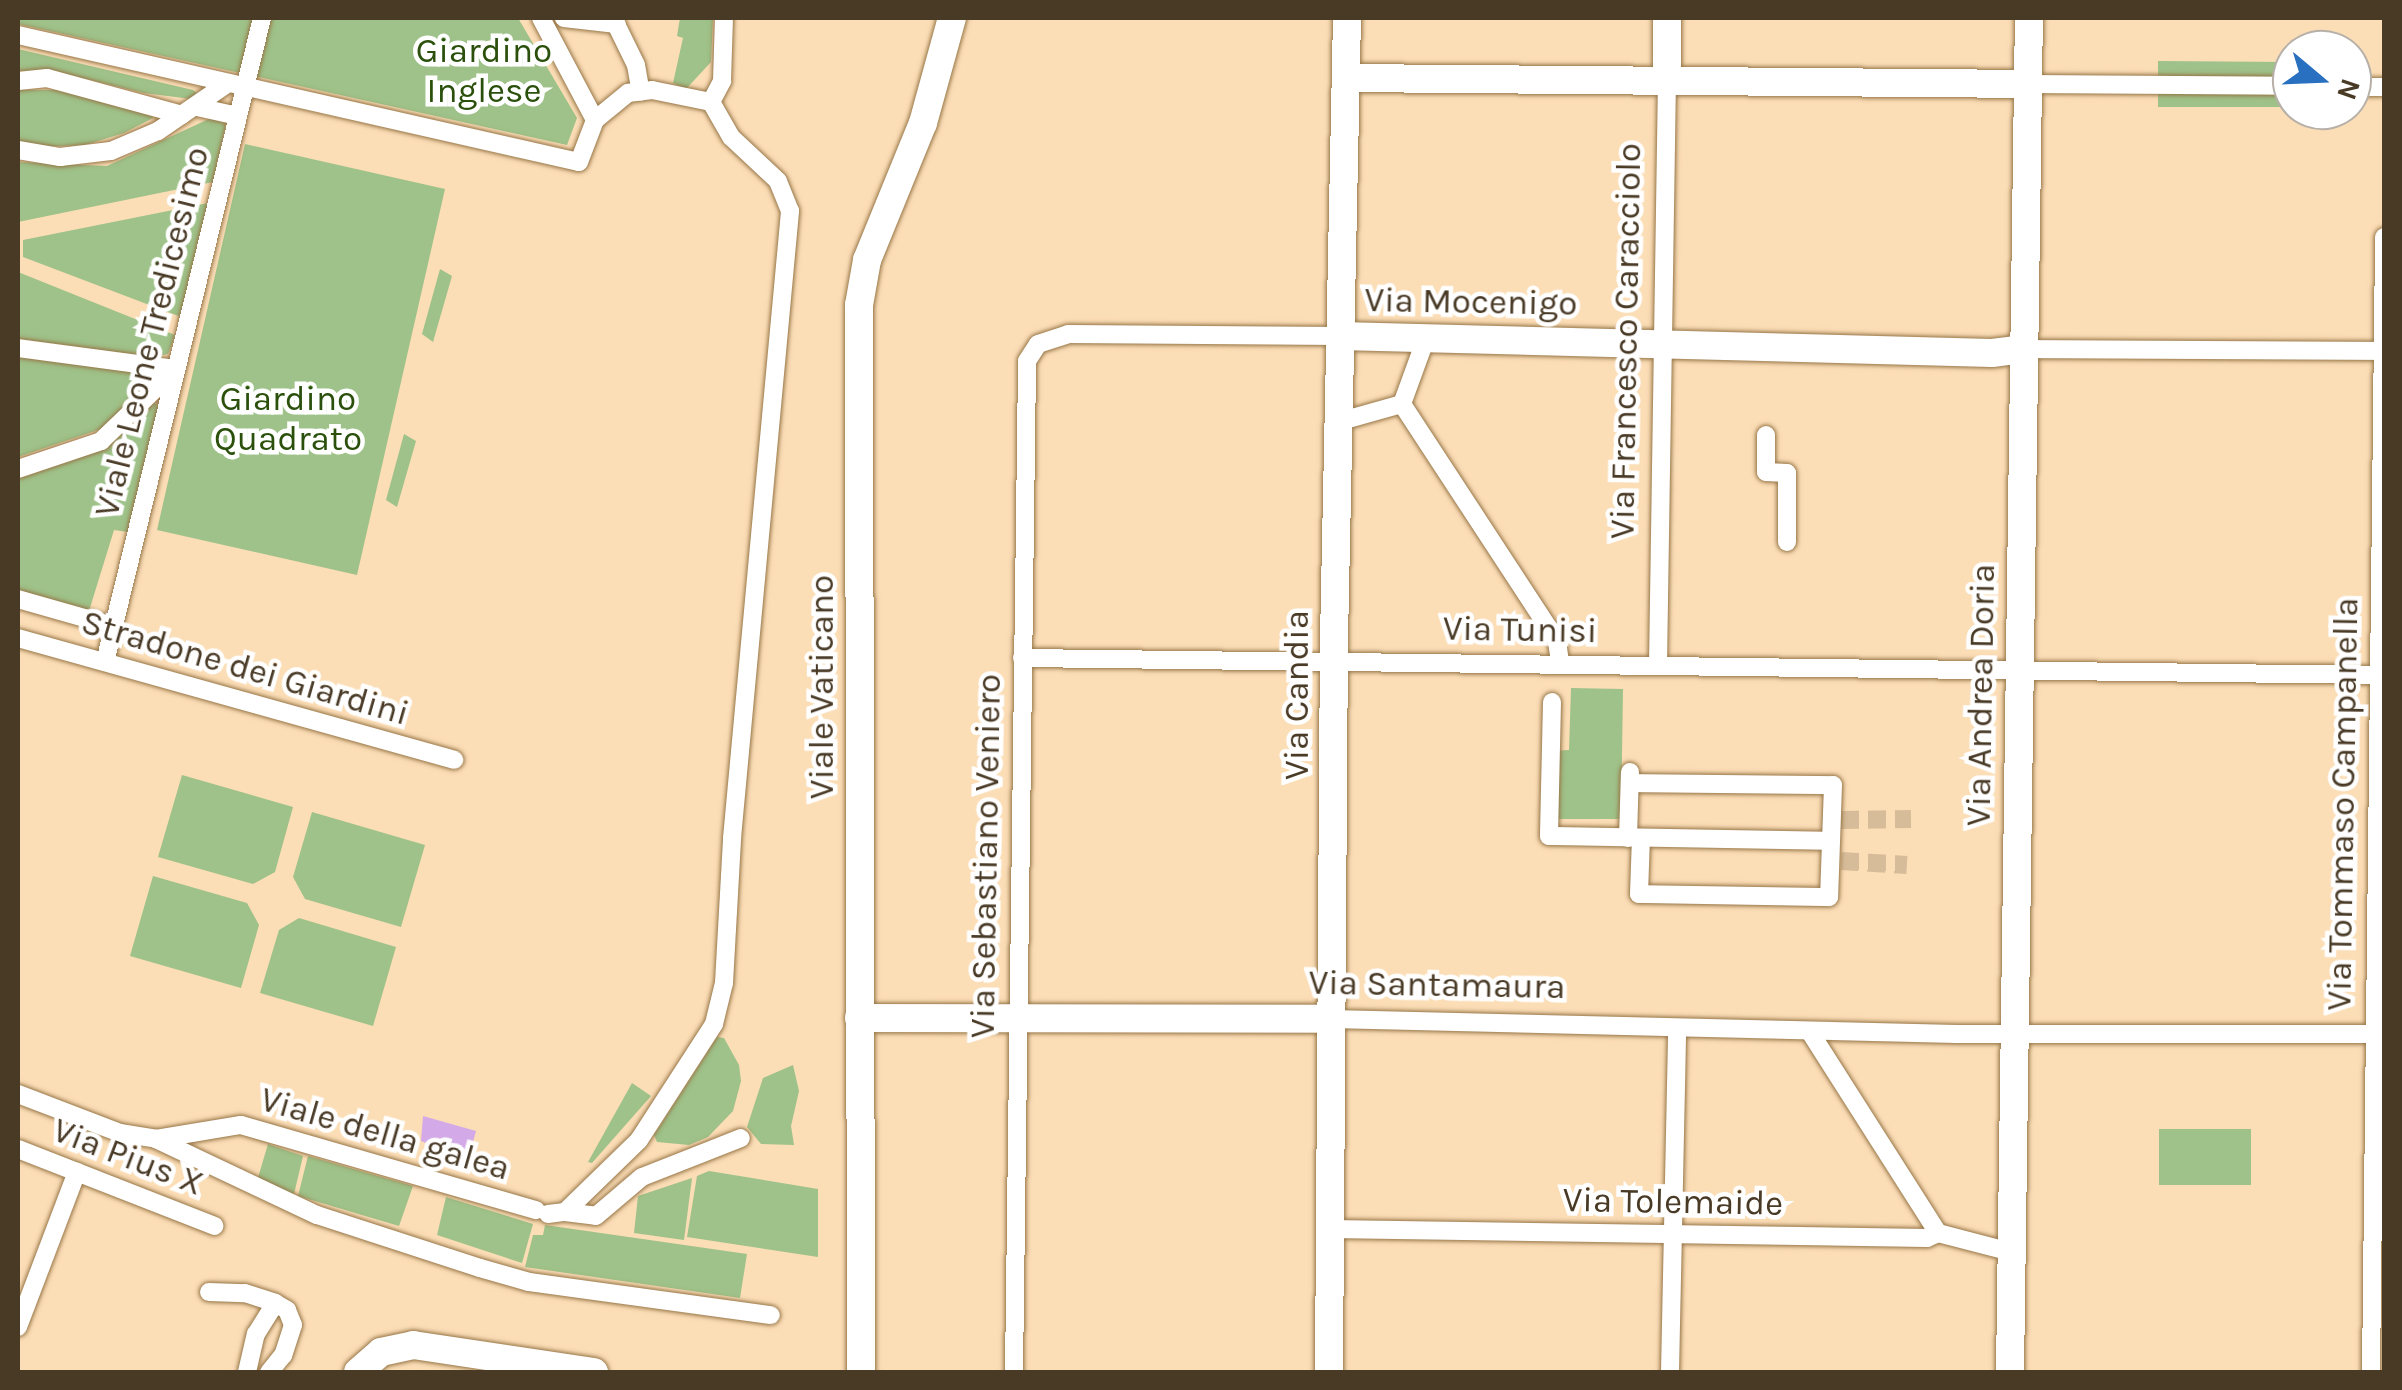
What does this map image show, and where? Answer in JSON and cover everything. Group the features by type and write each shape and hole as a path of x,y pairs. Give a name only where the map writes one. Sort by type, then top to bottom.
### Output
{"main road":[{"name":"Viale Vaticano","path":"861,1372 859,305 867,260 923,124 952,18"},
{"name":"Via Candia","path":"1329,1372 1338,422 1347,18"},
{"name":"Via Francesco Caracciolo","path":"1667,18 1667,82"},
{"name":"Via Andrea Doria","path":"2010,1372 2029,18"},
{"path":"1346,78 2027,84"},
{"name":"Via Mocenigo","path":"1340,336 1992,354 2024,349"},
{"name":"Via Santamaura","path":"858,1018 1331,1019"},
{"path":"358,1372 382,1352 413,1345 594,1372"}],"street":[{"name":"Viale Leone Tredicesimo","path":"105,662 238,116 237,86 262,18"},
{"path":"541,18 595,120"},
{"path":"564,18 615,21 636,65 641,92"},
{"path":"711,102 722,81 724,18"},
{"path":"18,36 579,162 595,120 628,93 711,102"},
{"path":"18,80 46,78 189,111 238,116"},
{"name":"Via Francesco Caracciolo","path":"1658,665 1667,82"},
{"path":"2027,84 2272,86"},
{"path":"18,150 60,158 96,154 158,132 237,86"},
{"path":"550,1212 639,1140 714,1024 725,966 732,838 790,211 778,181 731,137 711,102"},
{"name":"Via Tommaso Campanella","path":"2371,1372 2379,1034 2384,237"},
{"name":"Via Mocenigo","path":"1038,344 1068,334 1340,336"},
{"path":"1402,404 1426,338"},
{"name":"Via Sebastiano Veniero","path":"1014,1372 1024,375 1027,361 1038,344"},
{"path":"18,348 176,369"},
{"path":"2024,349 2383,350"},
{"path":"18,469 101,441 176,369"},
{"path":"1338,422 1402,404"},
{"path":"1402,404 1557,641 1560,662"},
{"path":"1766,435 1766,472 1787,473 1787,542"},
{"path":"18,599 114,626"},
{"name":"Stradone dei Giardini","path":"18,638 454,760"},
{"name":"Via Tunisi","path":"1022,658 2381,675"},
{"path":"1552,702 1549,836 1831,841"},
{"path":"1630,777 1833,785 1837,820 1831,841 1835,861 1829,897 1639,894 1630,777"},
{"name":"Via Santamaura","path":"1331,1019 1810,1032 2379,1034"},
{"path":"1670,1372 1676,1029"},
{"path":"1810,1032 1938,1233"},
{"path":"18,1094 120,1132 156,1139 317,1215 529,1282 771,1315"},
{"name":"Viale della galea","path":"156,1139 240,1125 550,1212"},
{"path":"550,1212 596,1216 642,1177 740,1138"},
{"name":"Via Pius X","path":"18,1149 214,1226"},
{"path":"18,1327 26,1277 77,1172"},
{"name":"Via Tolemaide","path":"1330,1229 1928,1238 1938,1233 2012,1252"},
{"path":"209,1292 245,1292 288,1310 293,1325 288,1347 269,1372"},
{"path":"247,1372 256,1334 275,1303"}],"green space":[{"name":"Giardino Inglese","path":"18,18 518,18 577,118 567,145 18,24"},
{"path":"680,18 713,18 711,62 686,89 673,83 683,38 677,36"},
{"path":"18,49 197,93 191,99 144,93 49,70 18,71"},
{"path":"2158,61 2272,62 2272,107 2158,107"},
{"path":"18,90 62,90 151,113 153,118 124,133 85,145 36,147 18,141"},
{"path":"211,118 226,124 213,182 18,222 18,162 107,166"},
{"name":"Giardino Quadrato","path":"245,144 445,189 357,575 157,530"},
{"path":"208,203 181,317 23,257 23,240"},
{"path":"440,269 452,276 433,342 422,334"},
{"path":"18,272 175,335 168,354 154,357 18,339"},
{"path":"18,357 148,372 150,376 145,386 101,429 18,457"},
{"path":"154,403 159,405 128,532 114,530 89,611 18,592 18,479 108,447"},
{"path":"404,434 416,441 397,507 386,500"},
{"path":"1571,688 1623,689 1621,819 1549,819 1549,751 1569,750"},
{"path":"182,775 293,807 275,872 253,884 158,857"},
{"path":"312,812 425,845 401,927 305,899 293,877"},
{"path":"153,876 247,903 259,925 241,988 130,956"},
{"path":"299,918 396,947 373,1026 260,993 279,930"},
{"path":"717,1037 724,1038 739,1065 741,1081 733,1111 708,1137 689,1145 657,1142 654,1135"},
{"path":"793,1065 799,1091 791,1126 794,1145 761,1144 747,1127 763,1078"},
{"path":"632,1083 651,1096 592,1163 588,1162"},
{"path":"2159,1129 2251,1129 2251,1185 2159,1185"},
{"path":"268,1144 303,1156 294,1194 257,1181"},
{"path":"308,1156 413,1186 399,1226 298,1196"},
{"path":"709,1171 818,1189 818,1257 687,1237 697,1176"},
{"path":"692,1178 684,1240 634,1233 638,1196"},
{"path":"446,1197 533,1224 522,1263 437,1235"},
{"path":"545,1225 747,1254 740,1298 525,1267 533,1235 543,1235"}],"shaded area":[{"path":"423,1116 476,1131 471,1149 454,1154 421,1141"}],"tunnel":[{"path":"1841,820 1911,819"},
{"path":"1841,861 1907,865"}]}
